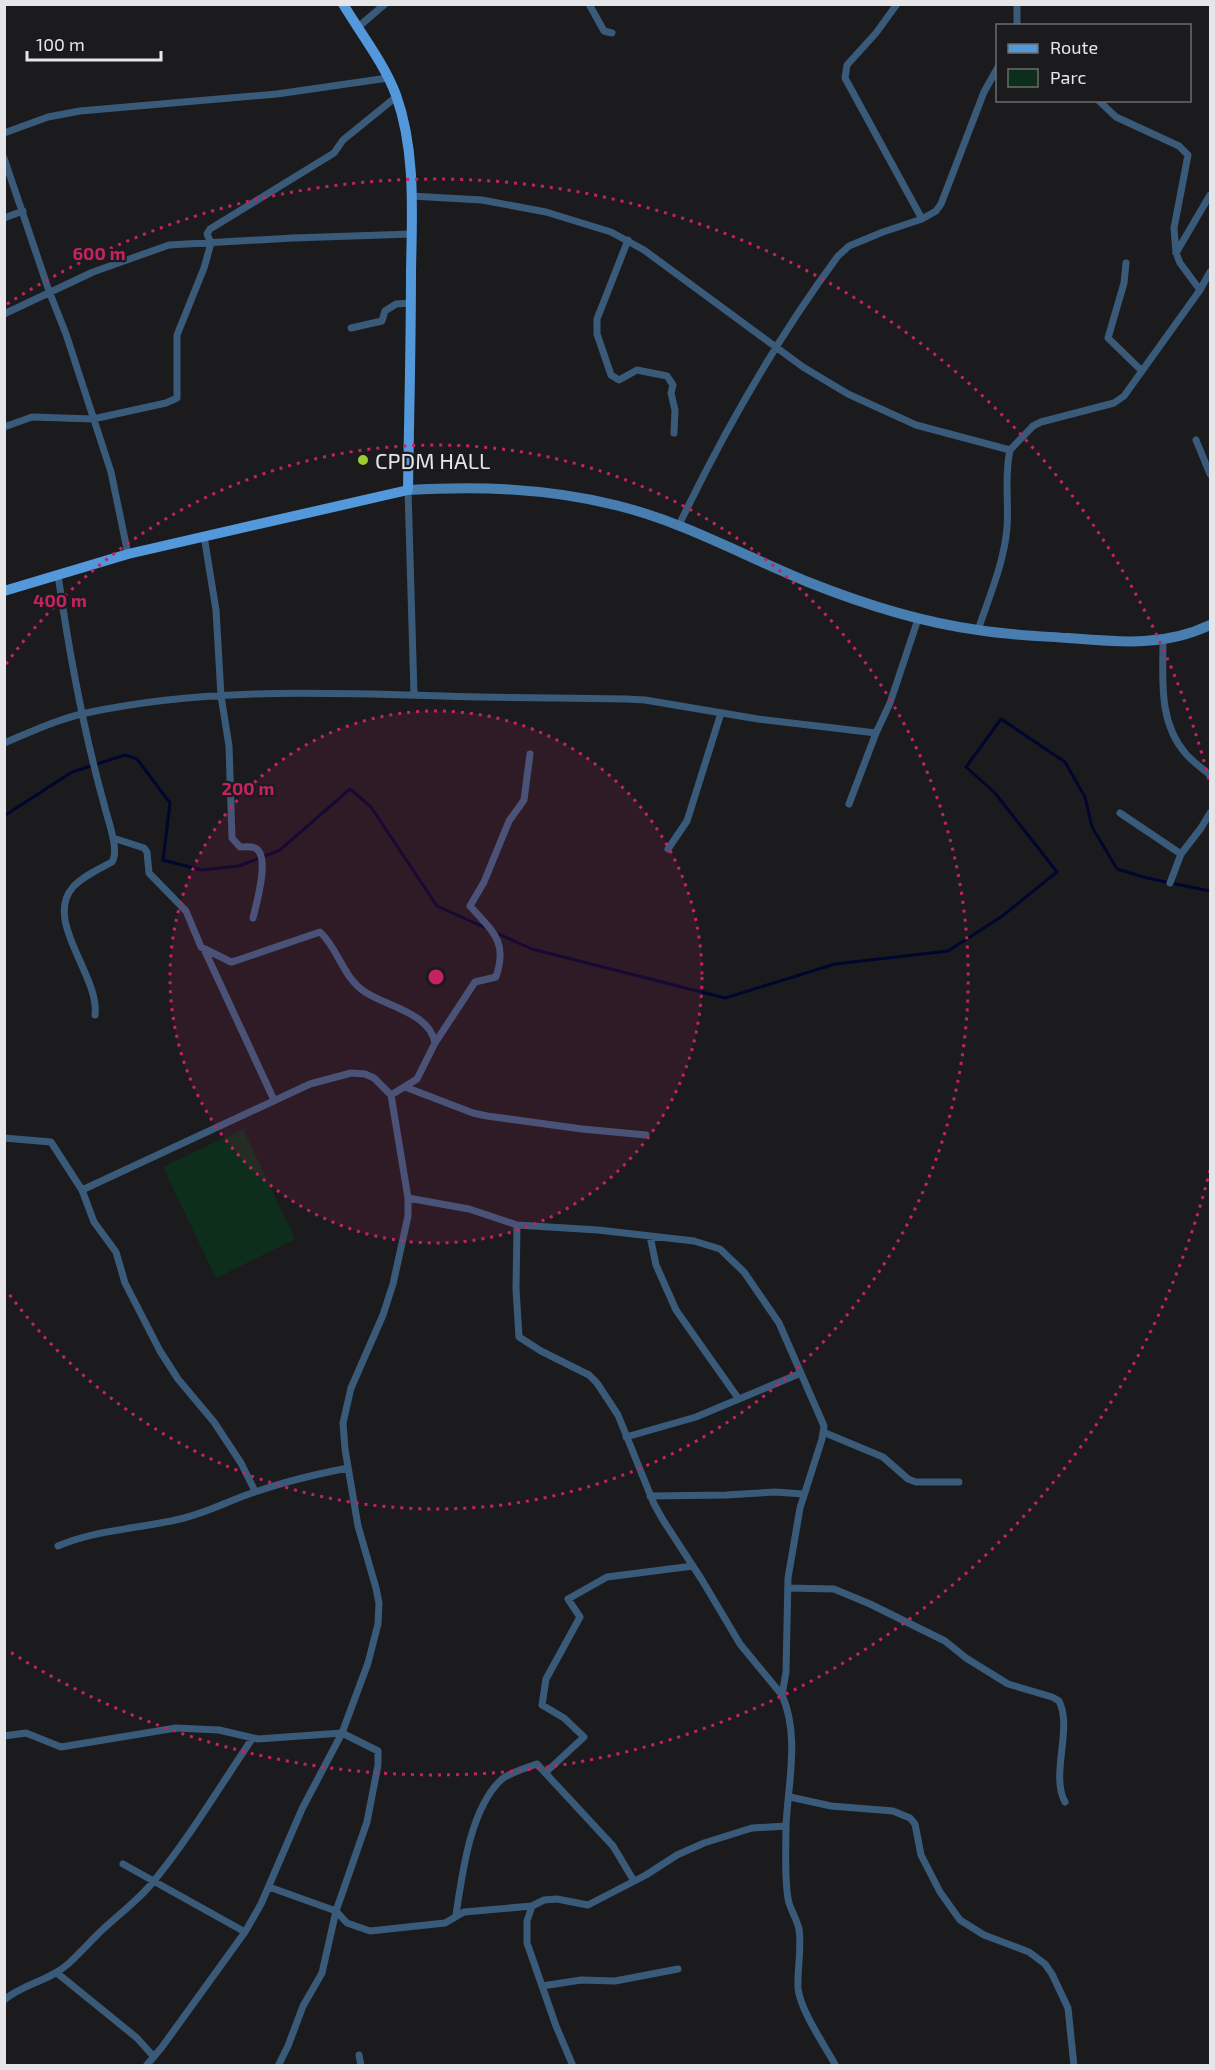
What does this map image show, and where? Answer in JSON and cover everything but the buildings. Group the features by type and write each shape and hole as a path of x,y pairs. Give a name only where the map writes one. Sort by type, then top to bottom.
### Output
{"main road":[{"path":"4,591 128,554 408,490 412,234 407,140 396,97 388,78 343,4"}],"street":[{"path":"357,28 385,4"},
{"path":"589,4 604,31 612,33"},
{"path":"897,4 876,33 847,65 845,78 922,219"},
{"path":"1017,4 1017,24"},
{"path":"679,525 726,432 775,348 811,292 844,250 883,232 922,219 936,211 941,204 971,122 996,71"},
{"path":"4,133 48,117 80,111 277,94 388,78"},
{"path":"4,427 40,416 93,419 166,403 177,398 177,335 211,243 207,234 210,229 334,153 342,140 396,97"},
{"path":"1100,102 1116,117 1179,146 1188,155 1174,228 1176,253 1179,263 1200,290"},
{"path":"4,158 66,334 111,472 128,554"},
{"path":"1176,253 1210,195"},
{"path":"411,196 482,200 546,212 612,232 628,240 703,293 802,367 848,394 916,425 1010,450"},
{"path":"4,219 23,211"},
{"path":"4,314 93,272 169,245 412,234"},
{"path":"628,240 597,319 597,334 610,375 619,380 637,370 667,376 673,385 671,393 675,410 674,433"},
{"path":"1126,263 1124,283 1108,338 1141,370"},
{"path":"978,630 1005,542 1007,526 1005,477 1010,450 1033,426 1041,422 1114,403 1124,396 1200,290 1210,272"},
{"path":"351,328 382,321 385,311 390,307 396,304 411,303"},
{"path":"1196,440 1210,474"},
{"path":"414,694 408,490 457,487 526,490 563,494 615,505 679,525 806,581 899,614 978,630 1109,641 1163,641 1210,625"},
{"path":"204,536 216,610 221,696 229,746 232,838 240,847 254,848 258,851 262,865 262,879 252,918"},
{"path":"58,575 69,653 93,765 113,838 114,860 81,879 67,896 64,905 67,929 95,994 96,1015"},
{"path":"849,804 890,703 918,619"},
{"path":"1163,641 1163,706 1170,725 1186,754 1210,775"},
{"path":"4,743 83,714 154,701 267,693 636,700 876,733"},
{"path":"668,849 687,821 721,713"},
{"path":"392,1095 417,1079 435,1043 475,982 496,977 502,960 497,936 470,906 484,882 509,821 524,800 530,754"},
{"path":"1120,813 1181,854"},
{"path":"1170,883 1181,854 1210,813"},
{"path":"113,838 144,848 147,852 149,873 186,911 274,1100"},
{"path":"204,949 231,962 320,932 341,966 361,990 411,1013 432,1035 435,1043"},
{"path":"82,1190 310,1084 351,1073 365,1074 374,1078 392,1095 408,1198 408,1216 393,1284 383,1315 345,1406 343,1423 358,1526 379,1603 378,1624 368,1663 342,1733 302,1809 261,1904 244,1932 146,2066"},
{"path":"405,1087 473,1113 487,1116 646,1136"},
{"path":"4,1138 51,1142 82,1190 94,1222 116,1252 125,1283 160,1351 178,1379 214,1422 255,1491"},
{"path":"408,1198 469,1209 517,1225 598,1230 706,1243 729,1256 756,1288 779,1323 822,1419 824,1432 804,1494 788,1588 786,1672 782,1695"},
{"path":"517,1225 516,1290 519,1337 541,1352 594,1378 618,1415 650,1496 663,1520 740,1644 786,1702 792,1742 790,1797 786,1826 787,1890 789,1904 800,1932 799,1994 815,2031 836,2066"},
{"path":"650,1236 656,1264 676,1310 738,1398"},
{"path":"626,1437 696,1417 801,1373"},
{"path":"824,1432 883,1457 908,1479 916,1482 959,1482"},
{"path":"58,1546 71,1540 110,1530 182,1519 222,1506 255,1491 348,1468"},
{"path":"650,1496 775,1492 804,1494"},
{"path":"544,1773 584,1737 564,1718 542,1705 546,1678 580,1617 568,1599 607,1576 693,1566"},
{"path":"788,1588 834,1589 870,1604 945,1641 966,1658 1008,1683 1059,1701 1063,1713 1060,1783 1065,1802"},
{"path":"4,1736 26,1733 61,1747 176,1728 219,1730 252,1739 342,1733 375,1749 380,1755 367,1822 336,1911 322,1973 303,2006 278,2066"},
{"path":"4,2000 22,1988 57,1973 139,1897 154,1881 252,1739"},
{"path":"456,1915 465,1855 485,1800 503,1778 537,1764 613,1846 634,1881"},
{"path":"790,1797 831,1806 893,1811 910,1818 915,1824 921,1855 939,1892 960,1920 984,1935 1029,1952 1045,1964 1052,1974 1068,2008 1074,2066"},
{"path":"269,1887 336,1911 347,1923 370,1931 445,1923 464,1912 532,1906 551,1899 588,1905 677,1855 716,1839 752,1828 786,1826"},
{"path":"123,1864 244,1932"},
{"path":"532,1906 526,1921 526,1938 573,2066"},
{"path":"542,1986 581,1980 615,1981 678,1969"},
{"path":"57,1973 137,2038 154,2057"},
{"path":"359,2055 361,2066"}],"green space":[{"path":"243,1129 295,1239 216,1278 163,1167"}],"waterway":[{"path":"494,932 532,949 725,998 835,964 948,951 1001,917 1057,872 995,793 966,767 1001,719 1065,762 1085,797 1092,827 1117,869 1147,878 1210,891"},
{"path":"4,816 72,772 125,755 137,759 170,803 163,860 201,870 239,866 280,850 350,789 371,807 437,906 488,929"}],"place":[{"name":"CPDM HALL","path":"363,460"}]}
